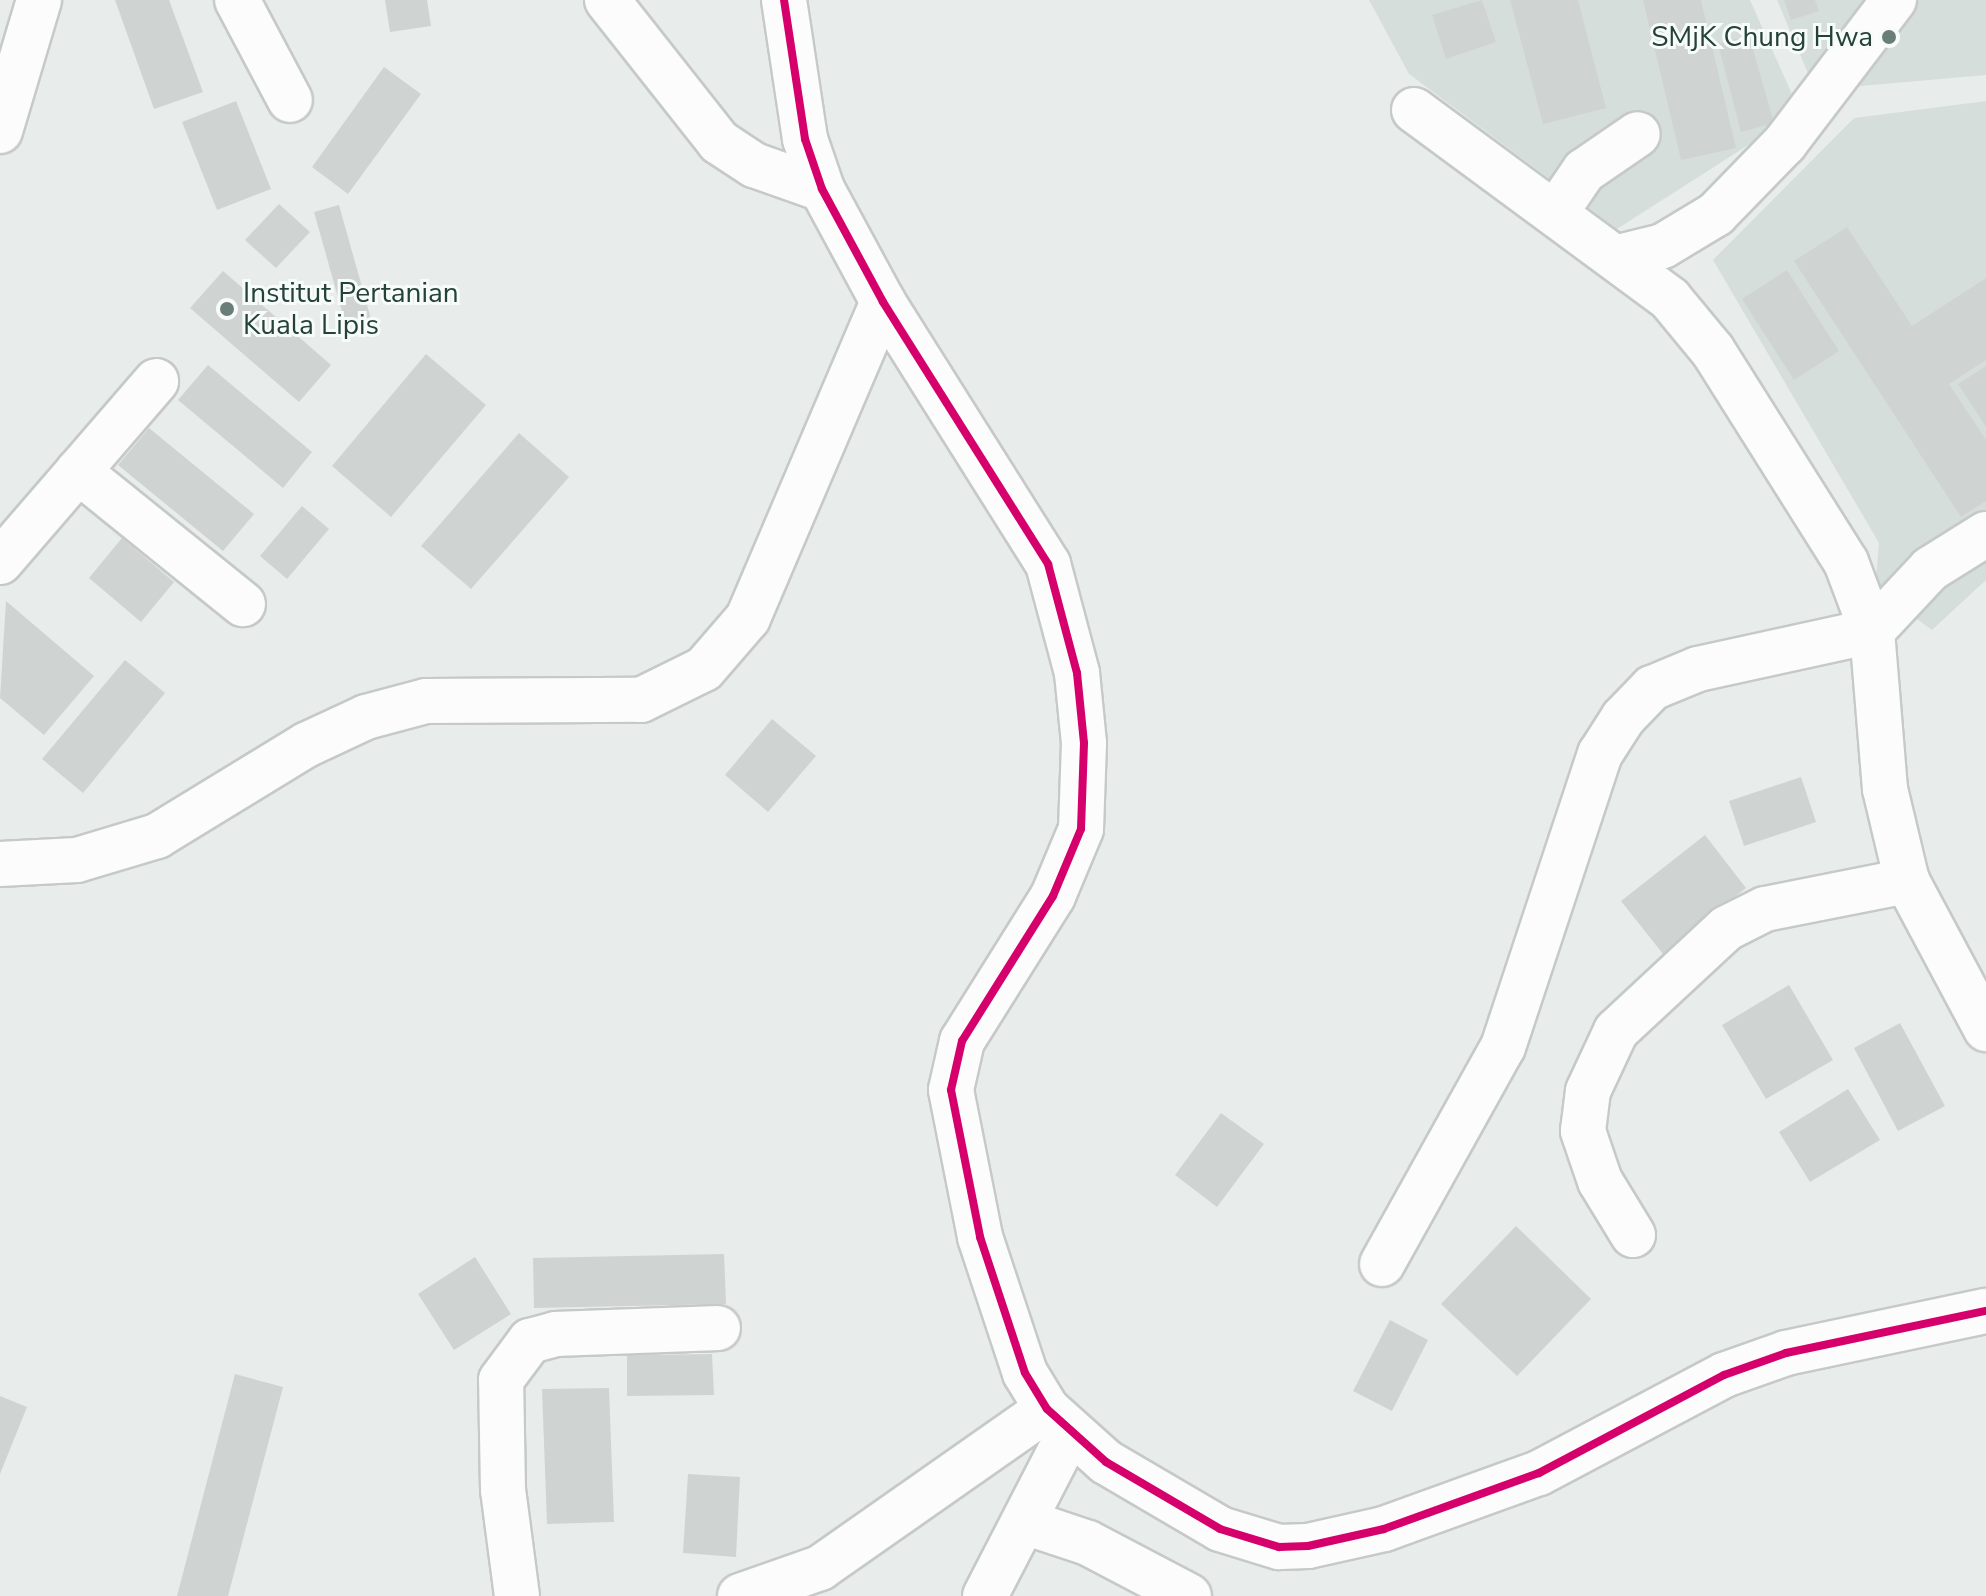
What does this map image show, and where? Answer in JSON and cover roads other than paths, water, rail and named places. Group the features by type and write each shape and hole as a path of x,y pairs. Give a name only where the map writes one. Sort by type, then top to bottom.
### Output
{"street":[{"path":"0,25 37,0"},
{"path":"0,131 37,0"},
{"path":"237,0 290,100"},
{"path":"607,0 719,142 754,165 822,189"},
{"path":"784,0 805,139 822,189 883,302 1048,564 1077,673 1081,829 1053,896 962,1041 951,1090 980,1237 1025,1373 1058,1421 1220,1529 1279,1547 1308,1546 1384,1529 1539,1473 1724,1375 1786,1353 1986,1311"},
{"path":"1618,257 1663,246 1716,214 1785,143 1894,0"},
{"path":"1414,110 1618,257 1670,299 1713,351 1846,562 1872,631 1885,789 1907,881 1986,1029"},
{"path":"1556,212 1584,171 1638,134"},
{"path":"0,864 77,860 157,836 306,745 366,717 426,701 641,700 704,669 748,618 883,302"},
{"path":"0,562 156,381"},
{"path":"78,471 243,604"},
{"path":"1382,1264 1503,1047 1600,754 1623,718 1652,688 1698,669 1872,631 1930,569 1986,534"},
{"path":"1633,1235 1600,1181 1583,1131 1588,1091 1616,1031 1727,928 1765,909 1907,881"},
{"path":"517,1596 503,1490 501,1380 530,1341 556,1334 718,1328"},
{"path":"985,1596 1028,1523 1058,1421"},
{"path":"740,1596 820,1568 1058,1421"},
{"path":"1028,1523 1088,1543 1189,1596"}],"place":[{"name":"SMjK Chung Hwa","path":"1889,37"},
{"name":"Institut Pertanian Kuala Lipis","path":"227,309"}]}
